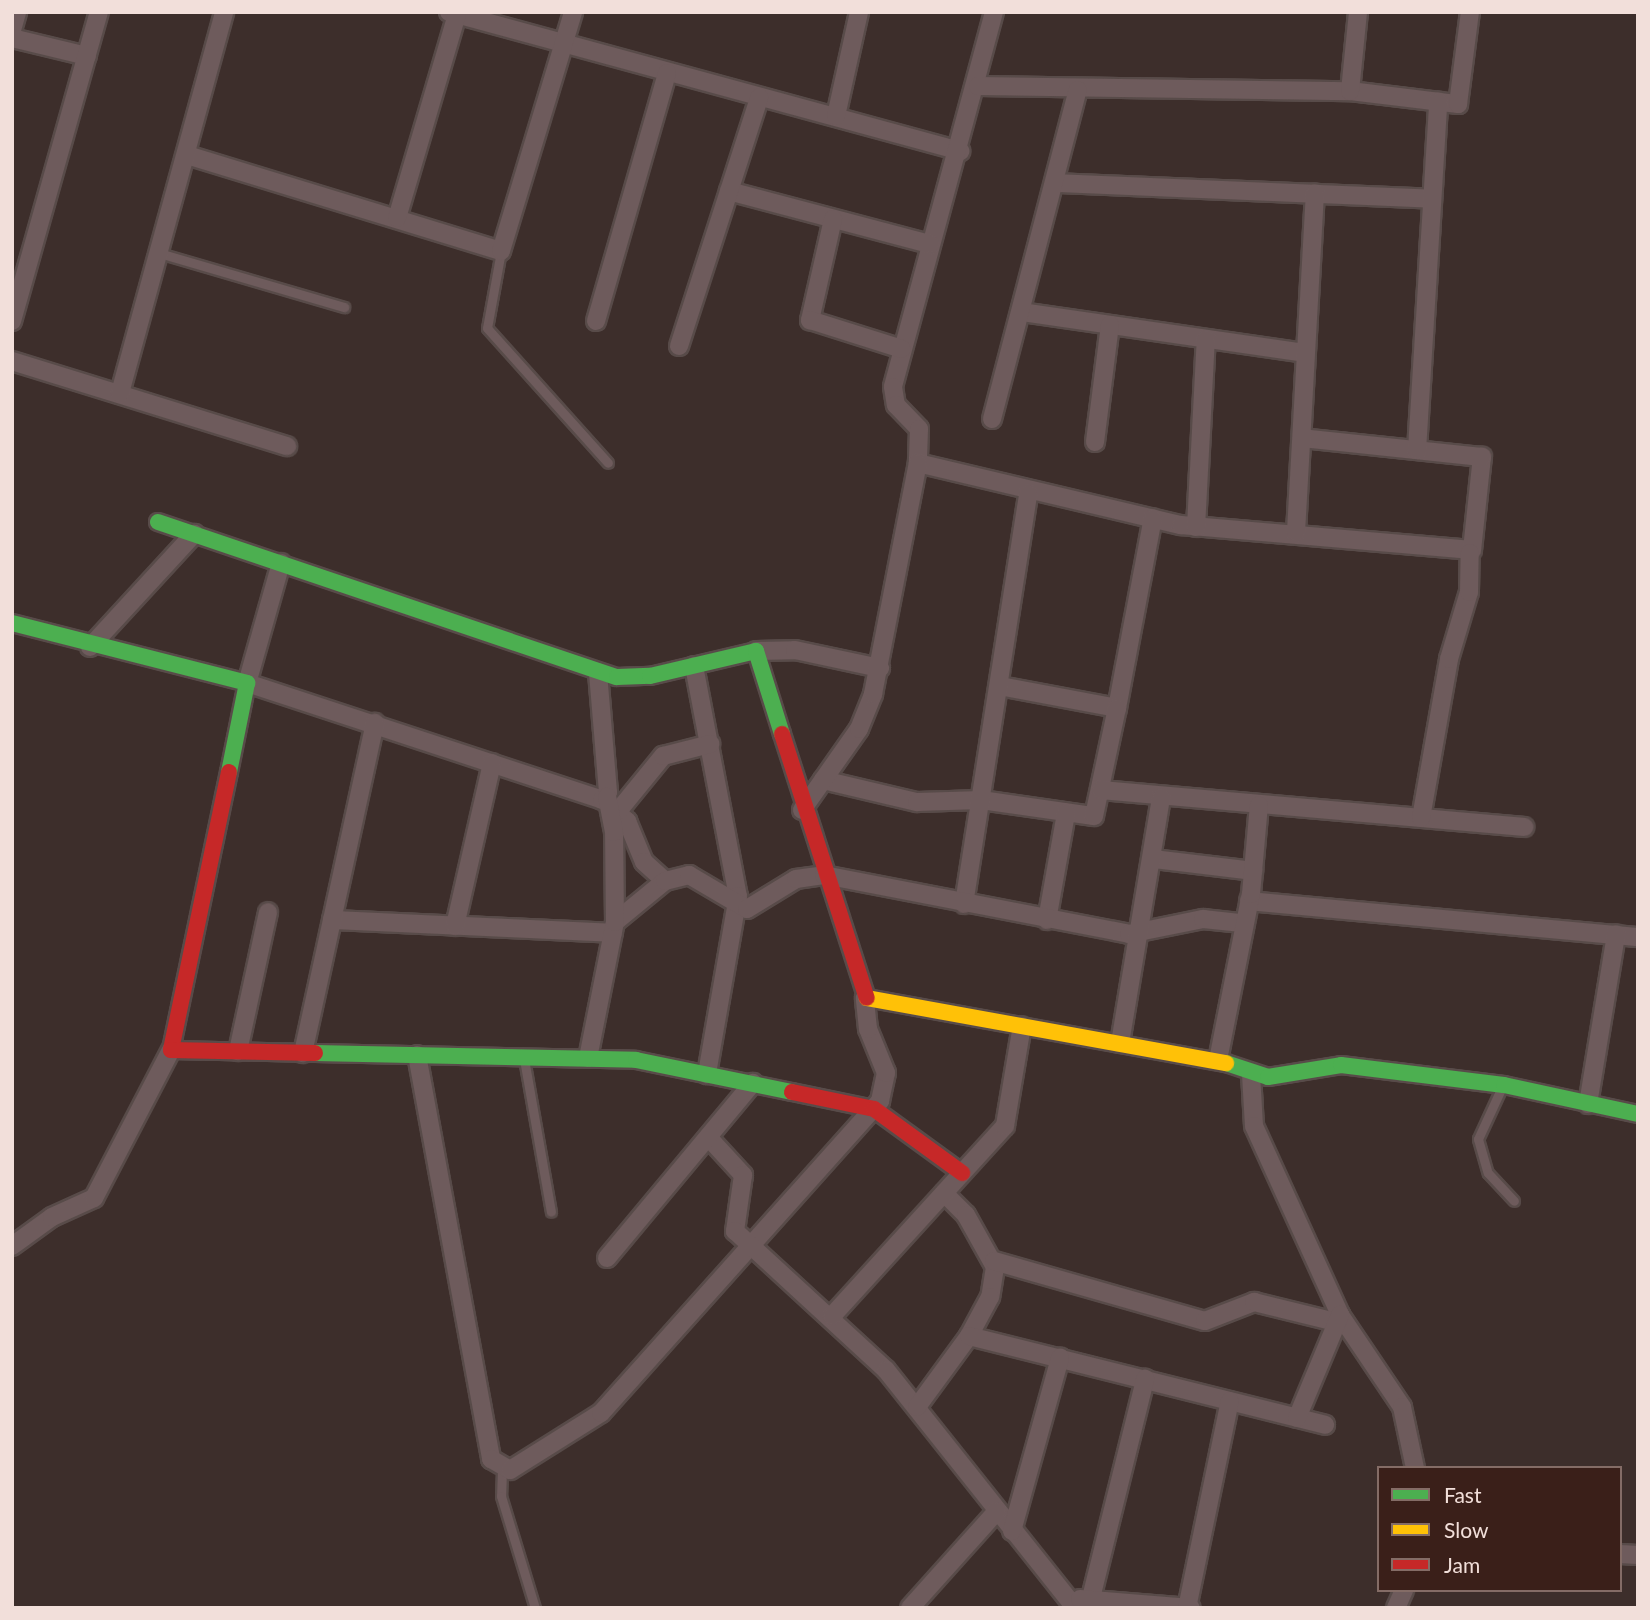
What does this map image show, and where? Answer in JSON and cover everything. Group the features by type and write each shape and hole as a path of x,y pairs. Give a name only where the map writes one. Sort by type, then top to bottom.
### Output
{"street":[{"path":"12,30 17,12"},
{"path":"14,310 99,12"},
{"path":"120,393 224,12"},
{"path":"187,155 501,251 573,12"},
{"path":"836,116 859,12"},
{"path":"802,810 859,729 880,668 918,463 919,429 892,396 930,244 978,86 994,12"},
{"path":"1350,91 1358,12"},
{"path":"978,86 1078,90 1350,91 1458,104 1470,12"},
{"path":"397,218 459,14 960,151"},
{"path":"12,38 87,56"},
{"path":"596,321 667,73"},
{"path":"992,419 1056,183 1078,90"},
{"path":"678,346 759,98"},
{"path":"1417,450 1430,199 1438,102"},
{"path":"1056,183 1430,199"},
{"path":"729,191 930,244"},
{"path":"1296,532 1315,194"},
{"path":"833,219 810,320 902,349"},
{"path":"1021,312 1304,353"},
{"path":"1094,442 1110,325"},
{"path":"1196,527 1206,339"},
{"path":"12,362 287,446"},
{"path":"1302,438 1482,457 1470,553 1469,592 1449,659 1422,818"},
{"path":"918,463 1028,494 1196,527 1296,532 1470,553"},
{"path":"964,904 1028,494"},
{"path":"823,780 917,802 981,800 1094,816 1153,518"},
{"path":"158,522 598,672 650,676 756,651 795,650 880,668"},
{"path":"90,647 194,534"},
{"path":"12,1246 100,1191 171,1050 247,683 281,564"},
{"path":"12,622 90,647 247,683 375,723 612,805 644,862 665,881"},
{"path":"417,1055 491,1459 502,1470 601,1413 874,1109 886,1073 868,1029 865,998 802,810 756,651"},
{"path":"694,666 739,906 707,1074"},
{"path":"588,1058 614,928 612,805 598,672"},
{"path":"1000,686 1117,708"},
{"path":"303,1053 375,723"},
{"path":"612,805 663,756 710,744"},
{"path":"455,926 492,763"},
{"path":"1101,790 1524,827"},
{"path":"1120,1043 1141,934 1161,797"},
{"path":"1218,1060 1242,923 1249,901 1259,805"},
{"path":"1047,920 1066,813"},
{"path":"1153,859 1253,871"},
{"path":"332,920 455,926 614,928 665,881 690,875 739,906 751,909 789,882 824,875 1047,920 1141,934 1203,919 1242,923"},
{"path":"1249,901 1638,937"},
{"path":"238,1051 268,912"},
{"path":"1588,1104 1616,934"},
{"path":"865,998 1218,1060 1251,1074 1281,1076 1341,1065 1504,1085 1638,1114"},
{"path":"832,1316 1010,1117 1022,1026"},
{"path":"171,1050 636,1060 874,1109 962,1173"},
{"path":"1251,1074 1254,1126 1338,1318 1402,1408 1415,1466"},
{"path":"607,1258 753,1083"},
{"path":"708,1137 743,1175 733,1227 832,1316 917,1407 1072,1604 1091,1598 1188,1608 1230,1401"},
{"path":"944,1193 994,1261 1205,1321 1254,1302 1338,1318"},
{"path":"917,1407 969,1336 990,1297 994,1261"},
{"path":"1297,1418 1338,1318"},
{"path":"969,1336 1325,1424"},
{"path":"1012,1531 1060,1358"},
{"path":"1091,1598 1145,1379"},
{"path":"910,1608 997,1511"},
{"path":"1396,1608 1403,1592"}],"lane":[{"path":"501,251 487,328 608,463"},
{"path":"159,253 344,307"},
{"path":"524,1057 551,1212"},
{"path":"1504,1085 1478,1139 1489,1173 1514,1200"},
{"path":"502,1470 501,1496 535,1608"}],"traffic: fast":[{"path":"158,522 617,677 650,676 756,651 782,734"},
{"path":"12,623 247,683 229,772"},
{"path":"315,1053 636,1060 792,1092"},
{"path":"1226,1063 1268,1077 1341,1065 1504,1085 1638,1114"}],"traffic: slow":[{"path":"867,998 1226,1063"}],"traffic: jam":[{"path":"782,734 867,998"},
{"path":"229,772 171,1050 315,1053"},
{"path":"792,1092 874,1109 962,1173"}]}
